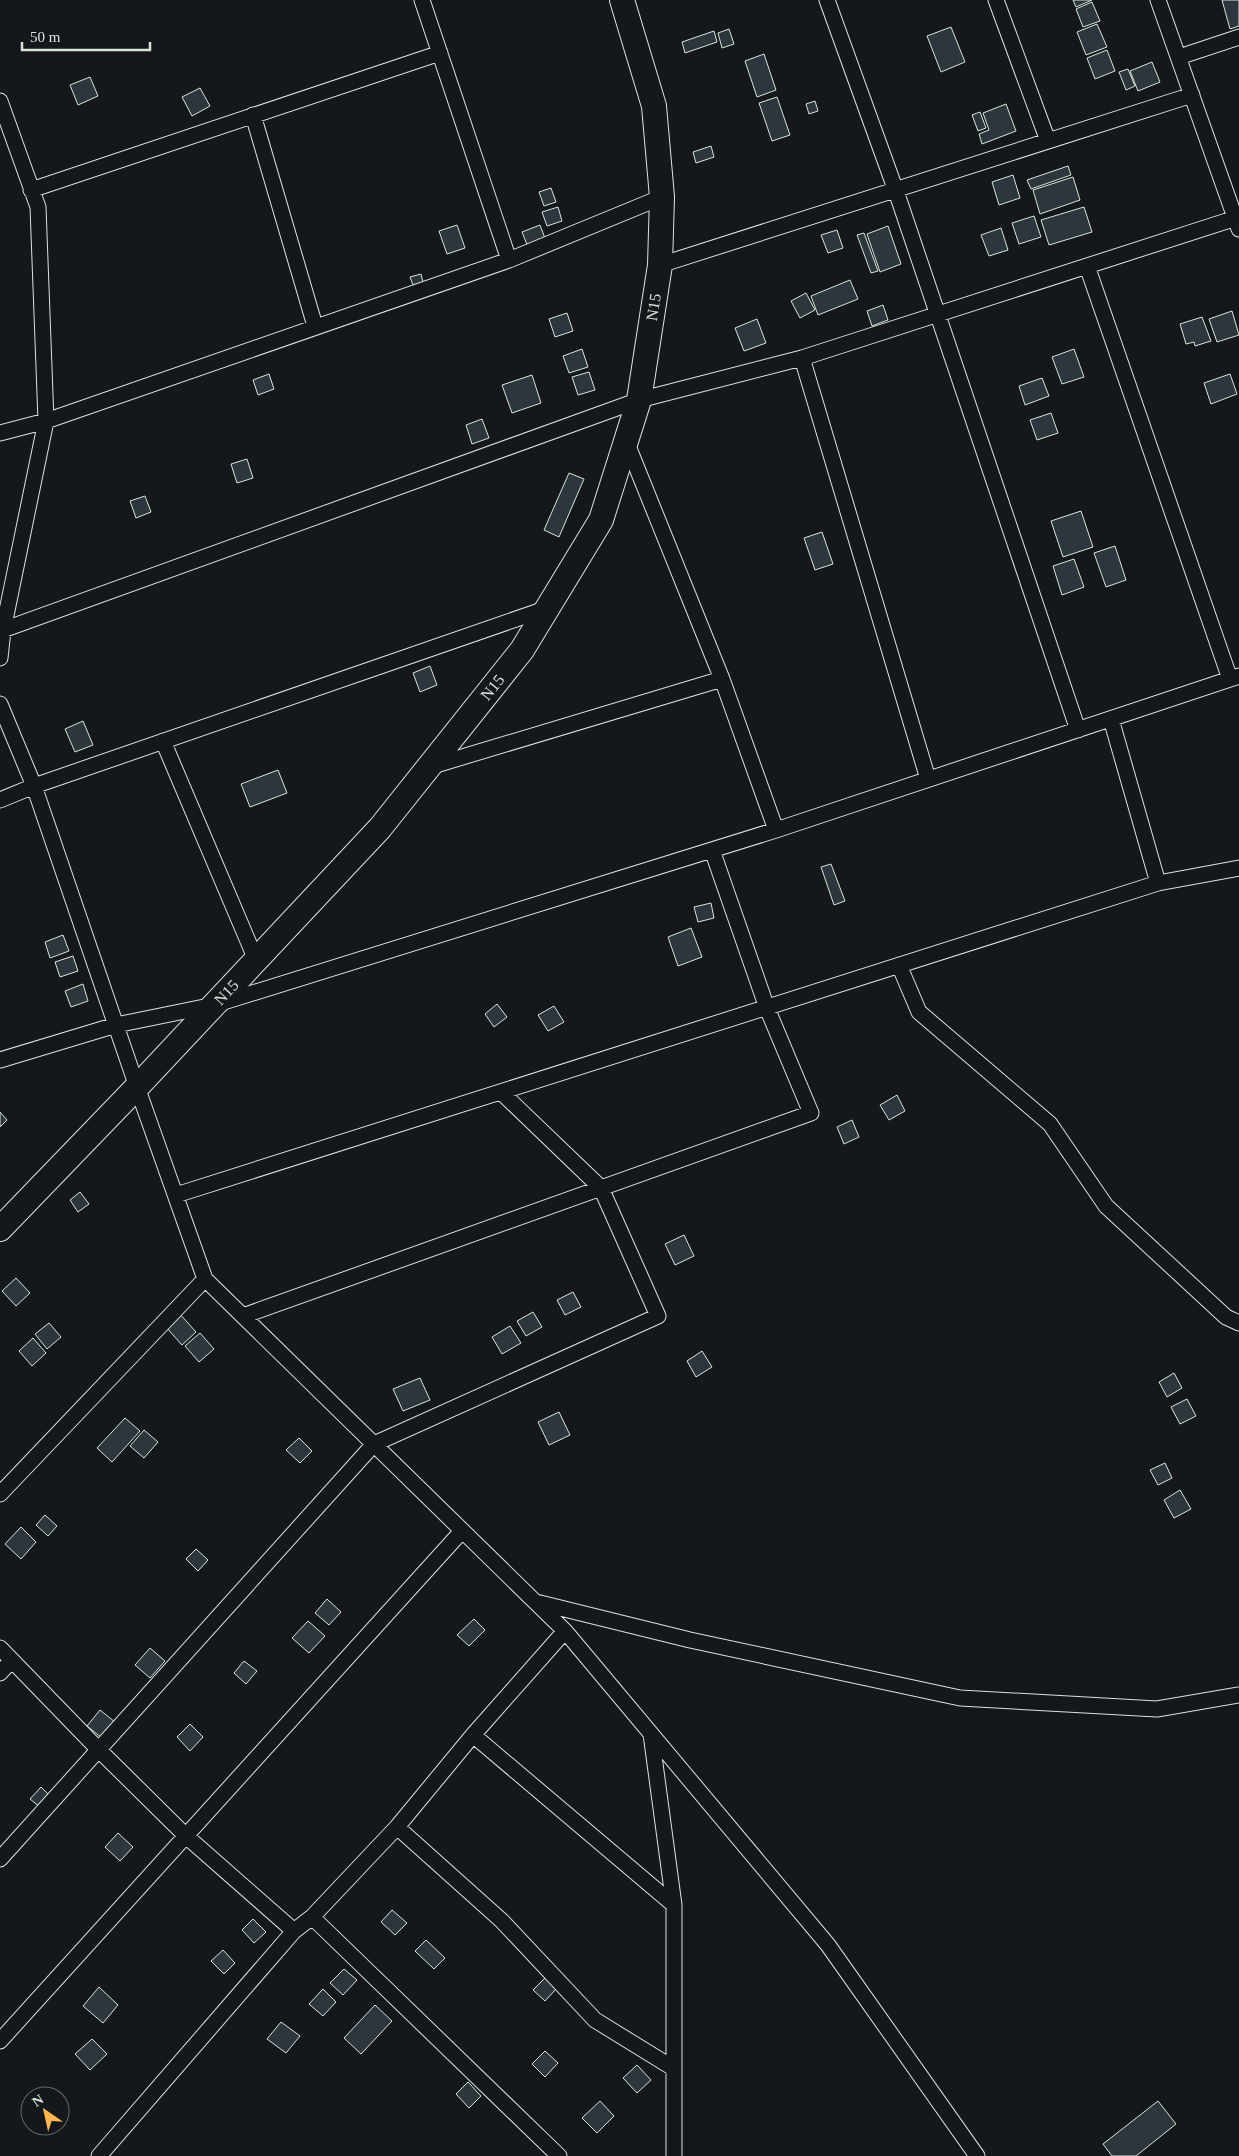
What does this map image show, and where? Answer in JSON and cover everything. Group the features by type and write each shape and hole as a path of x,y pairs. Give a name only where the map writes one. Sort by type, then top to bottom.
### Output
{"main road":[{"name":"N15","path":"0,1229 137,1087 380,828 522,650 601,520 639,400 660,265 662,197 654,106 622,0"}],"street":[{"path":"422,0 509,260"},
{"path":"828,0 896,191 1078,730"},
{"path":"996,0 1048,141"},
{"path":"2,630 639,400 802,358 1087,266 1238,221 1158,0"},
{"path":"1179,57 1239,37"},
{"path":"31,190 440,53"},
{"path":"660,265 1192,95"},
{"path":"0,101 38,207 46,420 2,630 0,658"},
{"path":"253,115 315,326"},
{"path":"0,433 46,420 509,260 662,197"},
{"path":"0,1060 116,1025 214,1005 776,830 1235,678 1087,266"},
{"path":"802,358 928,780"},
{"path":"626,441 722,679 776,830"},
{"path":"0,800 34,786 548,608"},
{"path":"428,768 722,679"},
{"path":"0,704 34,786 137,1087 206,1279 564,1631 828,1945 977,2156"},
{"path":"1111,719 1158,883"},
{"path":"163,741 256,960"},
{"path":"243,1316 811,1113 767,1008 712,850"},
{"path":"176,1195 1158,883 1239,868"},
{"path":"899,965 919,1012 1050,1124 1106,1206 1226,1317 1239,1323"},
{"path":"0,1859 374,1444 658,1316 601,1188 501,1092"},
{"path":"0,1494 206,1279"},
{"path":"0,2041 462,1531"},
{"path":"534,1602 690,1640 960,1698 1157,1709 1239,1694"},
{"path":"99,2156 294,1931 312,1917 398,1827 473,1735 564,1631"},
{"path":"0,1648 186,1836 294,1931"},
{"path":"0,1673 11,1661"},
{"path":"651,1734 674,1906 674,2156"},
{"path":"473,1735 674,1906"},
{"path":"398,1827 502,1921 595,2020 673,2068"},
{"path":"312,1917 559,2156"}],"building":[{"path":"1073,0 1092,0 1076,7"},
{"path":"1222,0 1239,0 1239,26 1230,29"},
{"path":"1092,2 1100,21 1083,27 1076,9"},
{"path":"1097,24 1107,47 1086,55 1077,32"},
{"path":"951,27 965,62 941,72 927,36"},
{"path":"729,29 734,44 722,48 718,33"},
{"path":"714,31 717,42 685,53 682,42"},
{"path":"1107,50 1115,71 1095,79 1087,58"},
{"path":"764,54 776,90 757,97 745,61"},
{"path":"1152,62 1160,82 1138,91 1130,71"},
{"path":"1128,69 1135,86 1126,90 1119,72"},
{"path":"90,77 98,96 78,105 70,85"},
{"path":"200,88 210,106 192,116 182,97"},
{"path":"777,97 790,135 772,141 759,103"},
{"path":"815,101 818,111 809,114 806,104"},
{"path":"1006,104 1016,131 982,144 979,134 989,130 983,113"},
{"path":"980,112 986,128 978,131 972,115"},
{"path":"711,146 714,157 696,163 693,152"},
{"path":"1068,166 1071,175 1031,189 1027,180"},
{"path":"1013,175 1020,198 999,205 992,182"},
{"path":"1073,177 1080,200 1040,214 1033,190"},
{"path":"551,188 556,202 544,206 539,192"},
{"path":"558,207 562,221 547,226 542,212"},
{"path":"1084,207 1092,232 1049,245 1041,220"},
{"path":"1034,216 1041,237 1019,244 1012,223"},
{"path":"457,225 465,248 447,254 439,231"},
{"path":"540,225 546,241 528,247 522,232"},
{"path":"888,226 901,264 880,272 867,234"},
{"path":"1001,228 1008,250 989,256 981,235"},
{"path":"837,230 843,248 828,253 821,235"},
{"path":"864,233 878,271 871,273 857,235"},
{"path":"421,274 423,282 413,285 410,277"},
{"path":"850,280 858,299 818,315 811,296"},
{"path":"806,293 815,310 800,318 791,301"},
{"path":"883,305 888,320 872,326 867,311"},
{"path":"1232,311 1239,335 1217,342 1209,319"},
{"path":"567,313 573,331 555,337 549,319"},
{"path":"1202,317 1211,341 1195,346 1194,342 1186,344 1180,324"},
{"path":"757,319 766,343 744,351 735,328"},
{"path":"582,349 588,367 569,373 563,356"},
{"path":"1074,349 1084,377 1062,384 1052,357"},
{"path":"589,372 595,390 578,395 572,377"},
{"path":"269,374 274,389 258,395 253,380"},
{"path":"1230,374 1237,394 1211,404 1204,383"},
{"path":"532,375 541,403 512,413 502,385"},
{"path":"1042,378 1049,396 1025,405 1019,386"},
{"path":"1051,413 1058,433 1037,440 1030,420"},
{"path":"482,419 489,438 472,444 466,425"},
{"path":"247,459 253,478 237,483 231,464"},
{"path":"569,473 584,479 559,537 544,530"},
{"path":"145,496 151,512 136,518 130,501"},
{"path":"1081,511 1093,547 1063,557 1051,521"},
{"path":"822,532 833,564 815,570 804,538"},
{"path":"1115,546 1126,580 1106,587 1094,553"},
{"path":"1074,559 1084,587 1062,595 1053,566"},
{"path":"430,666 437,685 420,692 413,673"},
{"path":"83,721 93,745 75,752 65,729"},
{"path":"278,770 287,793 250,807 241,784"},
{"path":"831,864 845,901 834,905 821,867"},
{"path":"711,903 714,918 698,922 694,907"},
{"path":"691,928 702,957 678,966 668,937"},
{"path":"63,935 69,951 50,958 45,942"},
{"path":"73,956 78,971 60,977 55,962"},
{"path":"83,984 88,1001 71,1007 65,991"},
{"path":"497,1004 507,1017 494,1027 485,1014"},
{"path":"554,1006 564,1022 548,1031 538,1015"},
{"path":"897,1095 905,1111 889,1120 880,1105"},
{"path":"0,1112 7,1120 0,1127"},
{"path":"852,1120 859,1137 844,1144 837,1127"},
{"path":"80,1192 89,1204 78,1212 70,1200"},
{"path":"684,1235 694,1256 675,1265 665,1244"},
{"path":"16,1278 30,1293 16,1306 2,1291"},
{"path":"573,1292 581,1307 565,1315 557,1300"},
{"path":"533,1312 542,1327 526,1336 517,1321"},
{"path":"179,1313 196,1332 182,1345 165,1326"},
{"path":"49,1323 61,1337 47,1349 35,1334"},
{"path":"510,1326 521,1343 502,1354 492,1337"},
{"path":"200,1333 214,1349 199,1362 185,1346"},
{"path":"33,1338 46,1353 32,1366 19,1351"},
{"path":"702,1351 712,1367 696,1377 687,1361"},
{"path":"1174,1373 1182,1388 1167,1397 1159,1382"},
{"path":"420,1378 430,1400 403,1411 393,1389"},
{"path":"1187,1399 1196,1416 1180,1424 1171,1407"},
{"path":"559,1412 570,1435 549,1445 538,1422"},
{"path":"125,1418 140,1431 112,1462 97,1448"},
{"path":"144,1430 158,1442 144,1458 130,1446"},
{"path":"299,1438 312,1451 300,1463 286,1450"},
{"path":"1165,1463 1172,1478 1158,1485 1150,1470"},
{"path":"1180,1490 1191,1509 1174,1518 1164,1500"},
{"path":"45,1515 57,1526 48,1536 36,1525"},
{"path":"21,1527 36,1542 21,1559 5,1544"},
{"path":"196,1549 208,1560 198,1571 186,1559"},
{"path":"327,1599 341,1612 329,1625 315,1613"},
{"path":"474,1619 485,1630 469,1646 457,1635"},
{"path":"308,1621 325,1636 309,1653 292,1638"},
{"path":"150,1648 165,1661 150,1678 135,1665"},
{"path":"244,1661 257,1671 246,1684 234,1673"},
{"path":"100,1710 115,1722 102,1738 87,1726"},
{"path":"190,1724 203,1737 190,1751 177,1737"},
{"path":"41,1787 51,1797 41,1808 30,1799"},
{"path":"118,1833 133,1847 120,1861 105,1847"},
{"path":"392,1910 407,1923 395,1935 381,1922"},
{"path":"253,1919 266,1932 254,1943 242,1930"},
{"path":"426,1940 445,1958 434,1969 415,1951"},
{"path":"223,1950 235,1963 224,1974 211,1961"},
{"path":"344,1969 357,1980 343,1995 330,1983"},
{"path":"545,1978 557,1988 545,2001 533,1990"},
{"path":"99,1987 118,2005 103,2023 83,2006"},
{"path":"323,1989 336,2002 323,2016 309,2004"},
{"path":"375,2005 392,2021 361,2054 344,2038"},
{"path":"281,2022 300,2036 286,2053 267,2039"},
{"path":"92,2039 107,2054 90,2070 75,2054"},
{"path":"545,2051 558,2063 545,2077 532,2064"},
{"path":"637,2065 651,2080 637,2093 623,2078"},
{"path":"468,2082 481,2096 469,2108 456,2094"},
{"path":"600,2101 614,2116 597,2133 582,2118"},
{"path":"1158,2101 1176,2124 1136,2156 1112,2156 1103,2144"}]}
